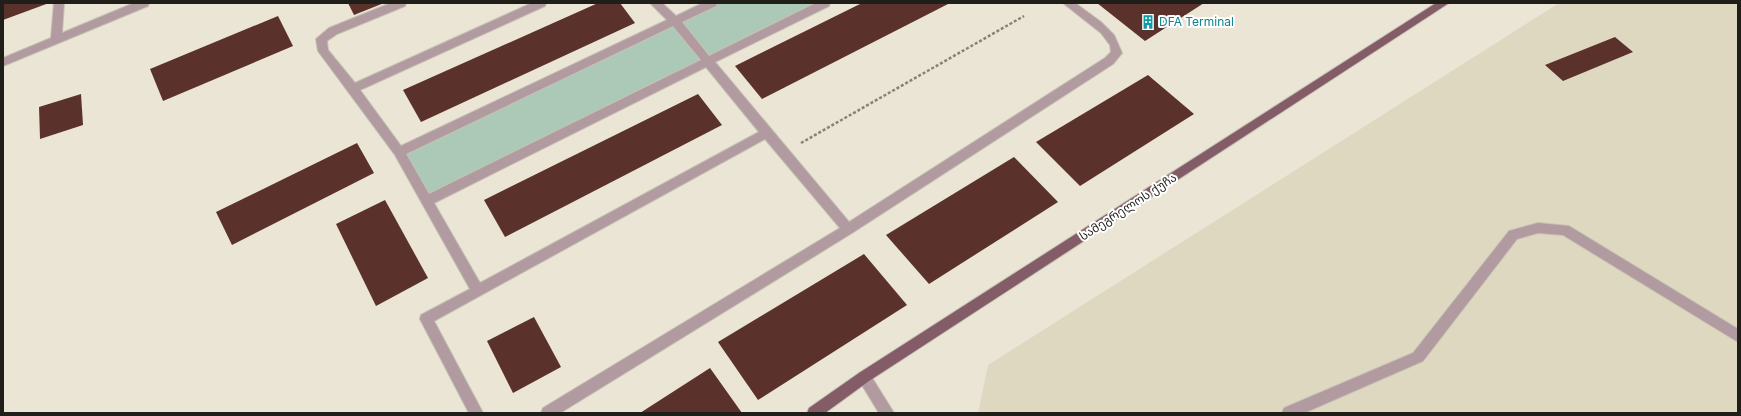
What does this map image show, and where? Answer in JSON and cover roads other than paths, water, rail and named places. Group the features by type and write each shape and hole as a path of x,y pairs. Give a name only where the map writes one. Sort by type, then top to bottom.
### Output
{"main road":[{"name":"სამეგრელოს ქუჩა","path":"814,413 864,377 1444,3"}],"street":[{"path":"56,40 59,3"},
{"path":"3,62 144,3"},
{"path":"401,3 333,31 321,39 323,51 354,89 399,152 478,291"},
{"path":"354,89 541,3"},
{"path":"655,3 676,20 783,153 848,229"},
{"path":"399,152 712,3"},
{"path":"426,201 824,3"},
{"path":"548,413 848,229 1109,61 1117,53 1116,45 1104,31 1068,3"},
{"path":"476,413 426,319 767,133"},
{"path":"1289,413 1418,357 1513,235 1538,228 1565,230 1738,336"},
{"path":"864,377 887,413"}],"place":[{"name":"DFA Terminal","path":"1148,22"}]}
